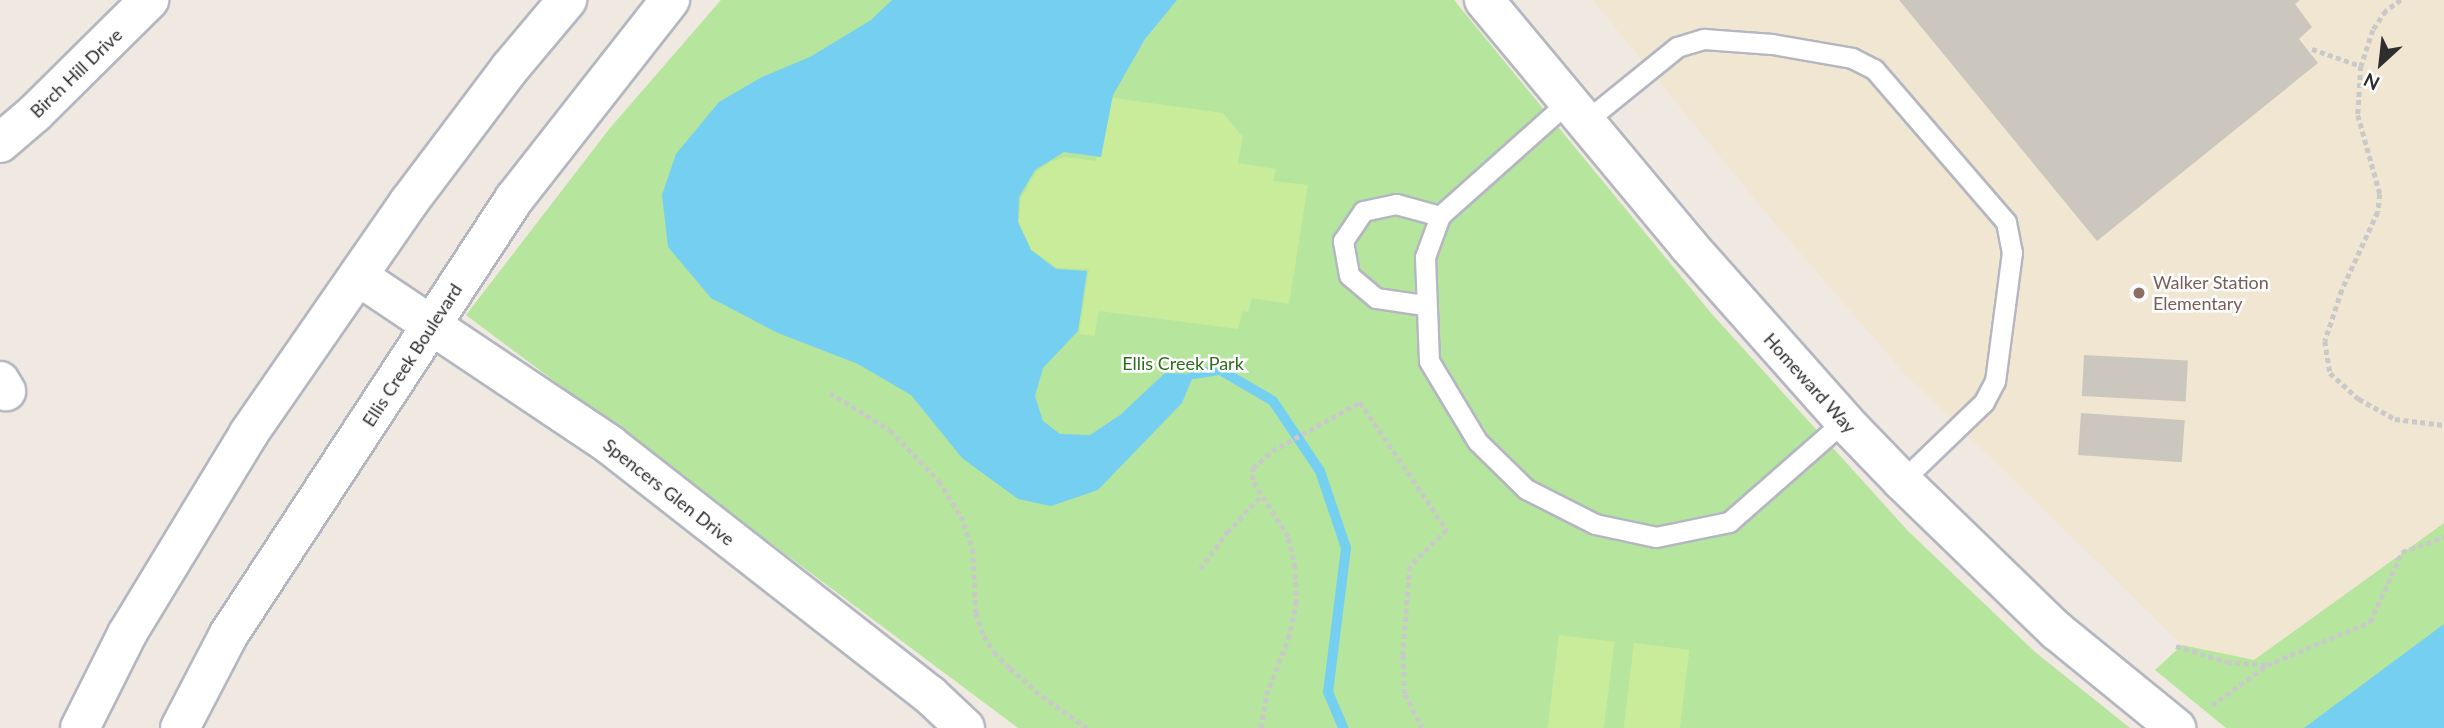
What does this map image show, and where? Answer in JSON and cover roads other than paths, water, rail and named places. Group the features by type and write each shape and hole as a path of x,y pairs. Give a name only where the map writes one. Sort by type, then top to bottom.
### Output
{"street":[{"name":"Birch Hill Drive","path":"0,143 35,113 149,0"},
{"path":"80,728 127,634 249,433 358,276 502,78 567,0"},
{"name":"Homeward Way","path":"1484,0 1688,245 1844,421 2057,631 2176,728"},
{"name":"Ellis Creek Boulevard","path":"180,728 229,634 514,199 661,3"},
{"name":"Spencers Glen Drive","path":"358,276 610,445 929,695 965,728"}],"lane":[{"path":"1844,421 1729,522 1656,537 1595,523 1527,489 1477,441 1429,361 1424,305 1424,257 1440,216 1578,110 1676,47 1704,39 1772,44 1852,58 1874,69 2006,222 2012,252 1995,380 1984,402 1902,481"},
{"path":"1424,305 1376,298 1349,275 1343,241 1363,211 1396,204 1440,216"}],"water":[{"path":"892,0 1177,0 1145,39 1113,95 1101,157 1064,152 1035,170 1019,197 1018,222 1031,250 1056,269 1087,271 1078,331 1043,368 1035,396 1043,421 1060,434 1090,435 1120,415 1165,373 1194,374 1182,403 1098,490 1051,506 1018,499 962,458 911,395 858,364 778,333 711,298 668,247 662,195 676,154 719,102 762,77 810,57 871,20"},
{"path":"2444,624 2444,728 2304,728"}],"waterway":[{"path":"1194,374 1220,370 1273,401 1320,471 1346,548 1328,692 1343,728"}],"place":[{"name":"Walker Station Elementary","path":"2139,293"}],"park label":[{"name":"Ellis Creek Park","path":"1183,363"}]}
